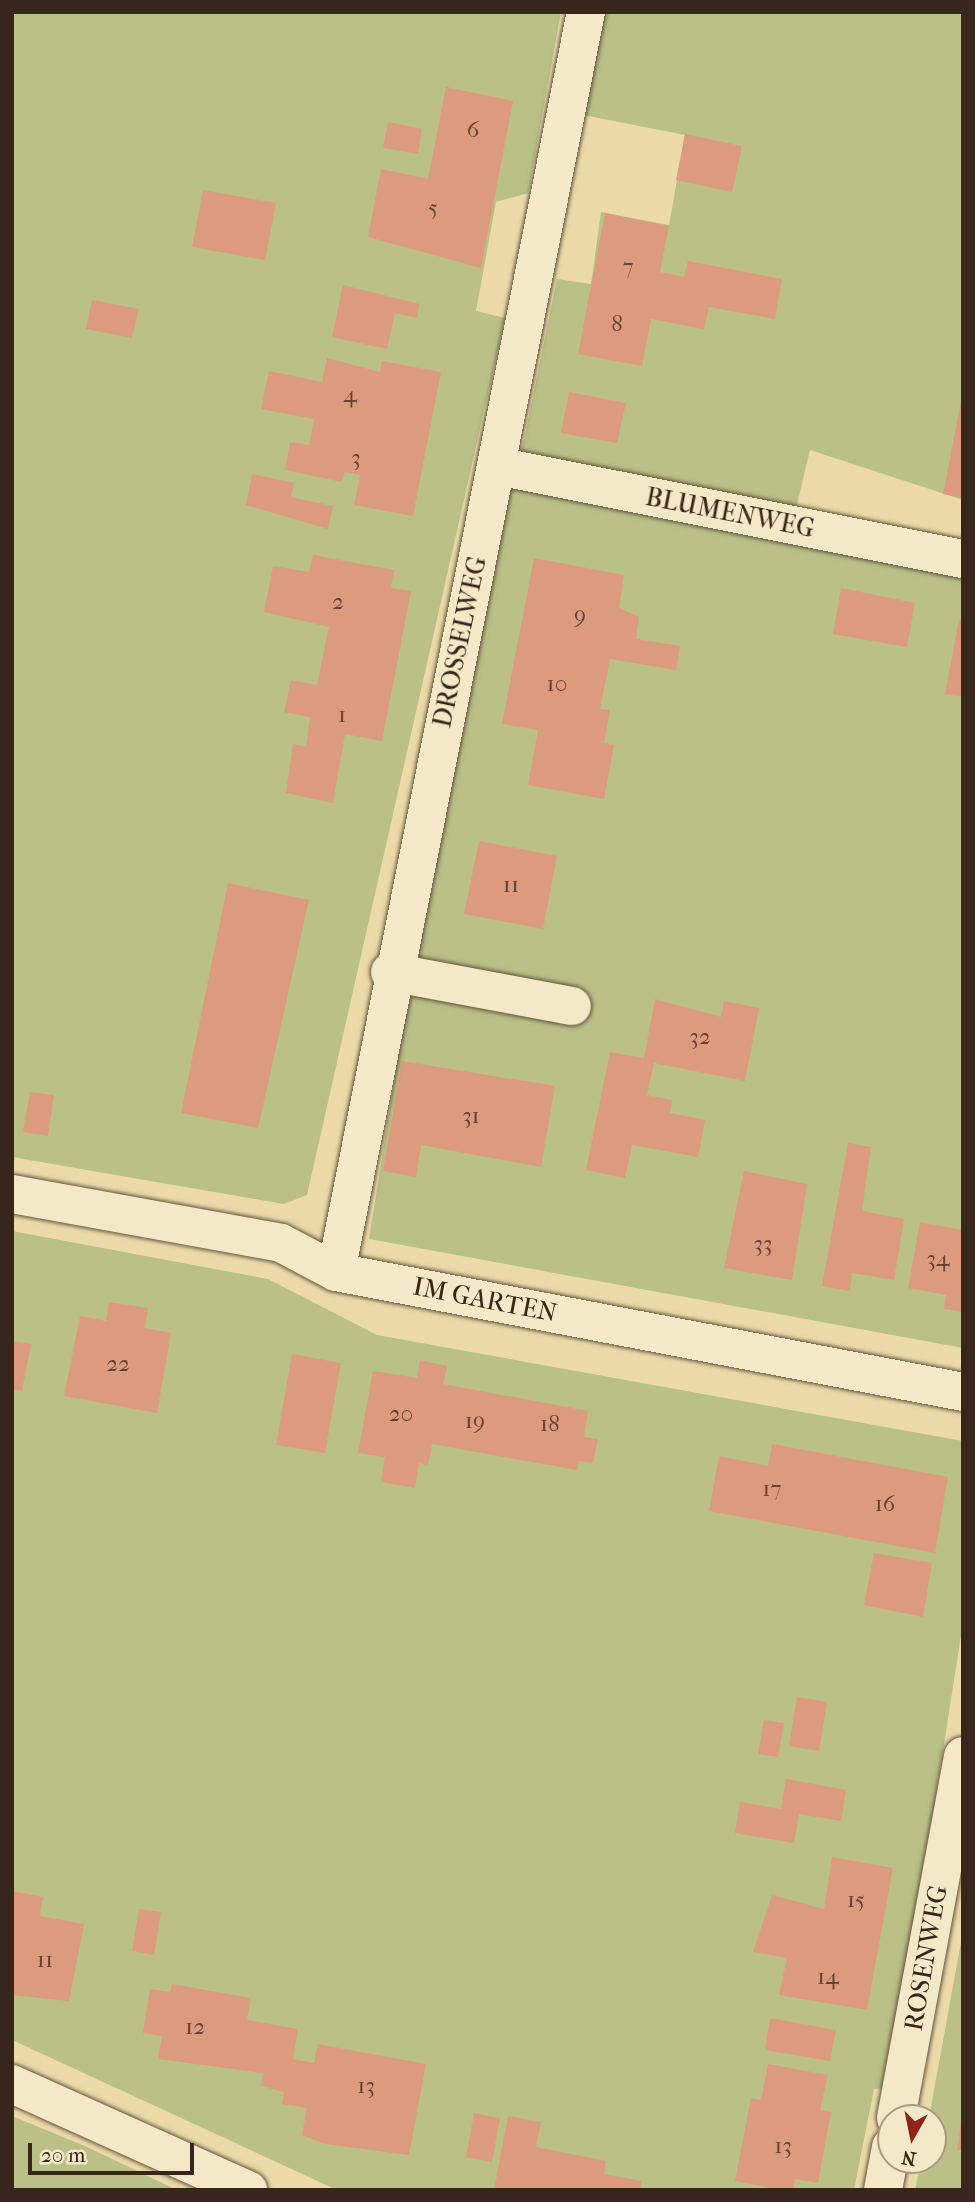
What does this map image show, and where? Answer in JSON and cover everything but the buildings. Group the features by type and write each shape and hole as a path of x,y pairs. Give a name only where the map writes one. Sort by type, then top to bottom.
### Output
{"street":[{"name":"DROSSELWEG","path":"336,1272 390,972 497,466 586,12"},
{"name":"BLUMENWEG","path":"497,466 963,559"},
{"path":"390,972 572,1006"},
{"name":"IM GARTEN","path":"12,1194 281,1243 336,1272 963,1392"},
{"name":"ROSENWEG","path":"899,2104 963,1756"},
{"path":"12,2084 248,2190"}],"green space":[{"path":"12,12 561,12 528,193 496,202 476,311 505,318 307,1195 284,1204 12,1157"},
{"path":"604,12 963,12 963,500 810,450 795,513 521,454 557,279 591,284 601,212 669,225 685,135 583,115"},
{"path":"509,486 963,577 963,1348 369,1239 408,995"},
{"path":"12,1231 268,1279 377,1335 963,1441 963,1623 890,2088 874,2089 854,2190 337,2190 12,2040"},
{"path":"963,1931 963,2190 915,2190 918,2174 947,2174 947,2104 932,2104"},
{"path":"12,2116 85,2146 177,2190 12,2190"}]}
